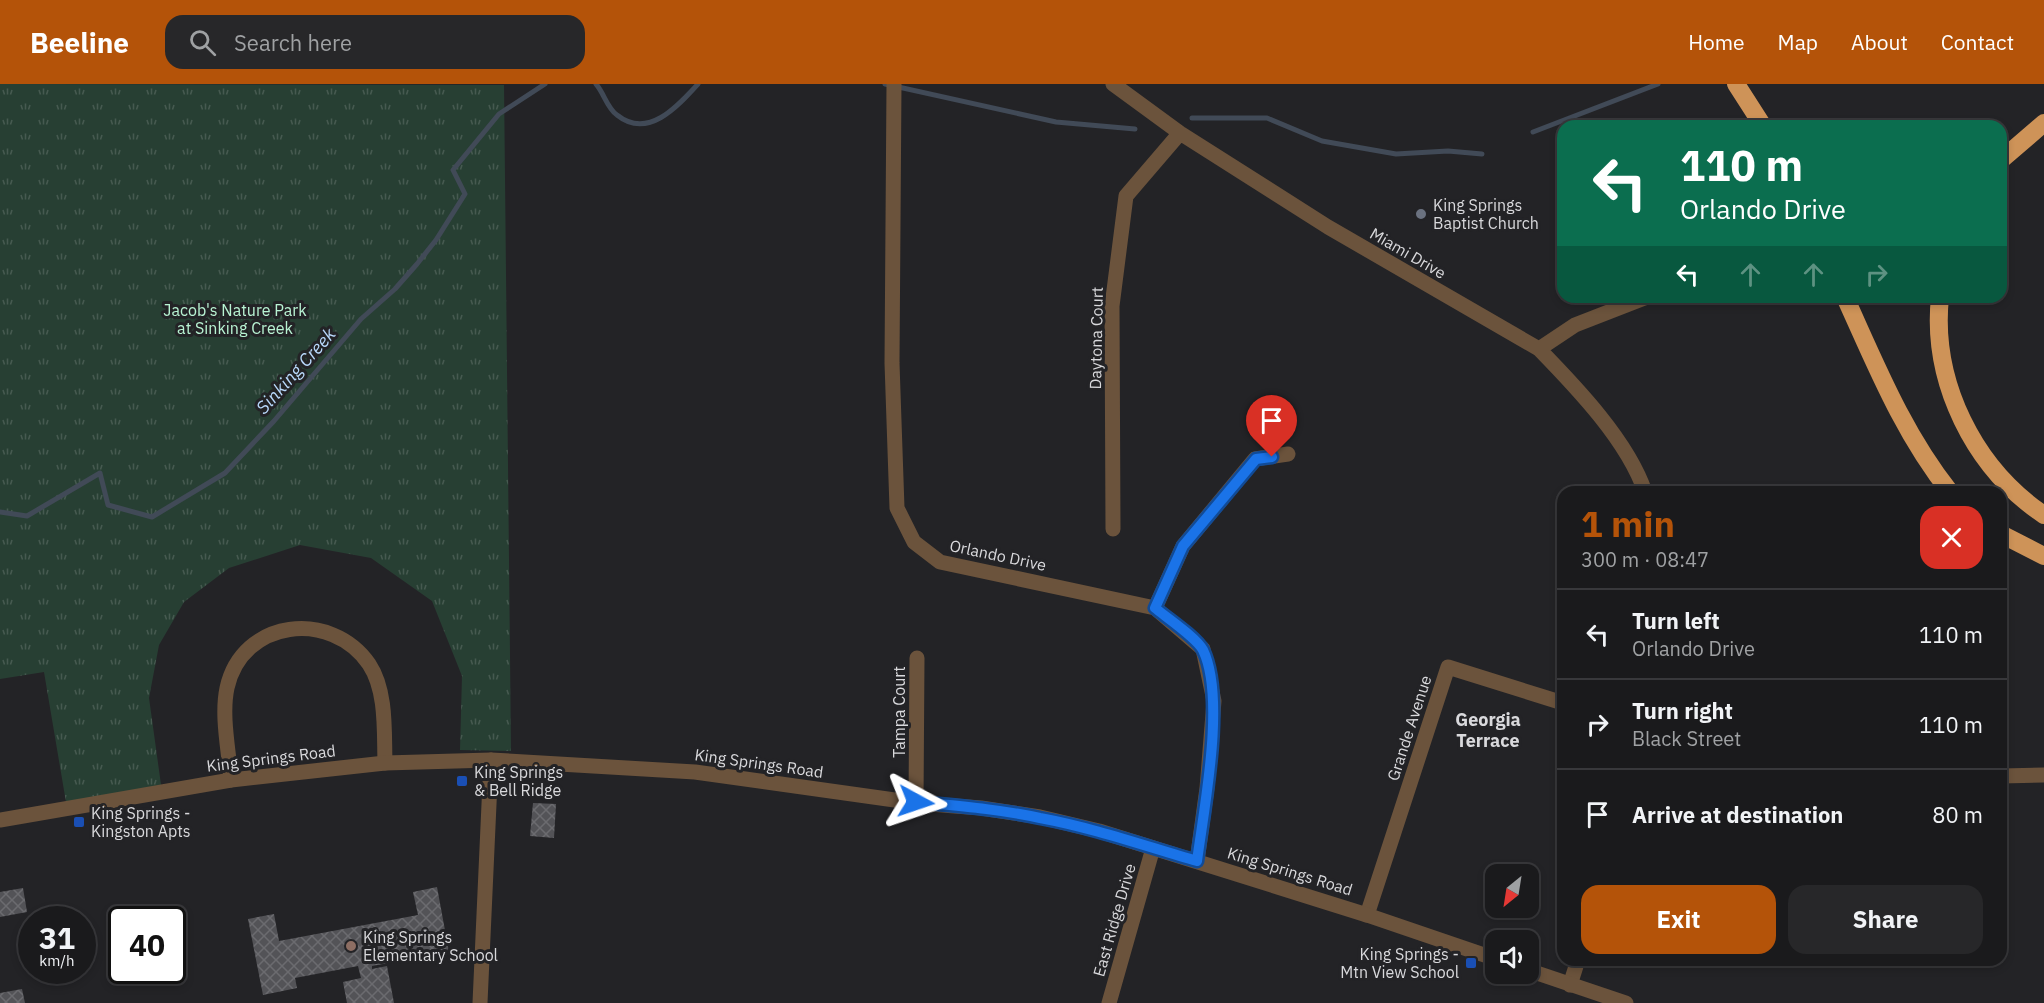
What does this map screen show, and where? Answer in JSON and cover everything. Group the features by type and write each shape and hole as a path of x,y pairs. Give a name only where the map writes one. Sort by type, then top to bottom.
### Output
{"highway":[{"path":"1736,84 1759,120"},
{"path":"2007,155 2044,123"},
{"path":"1848,303 1906,430 1945,486"},
{"path":"1940,303 1943,362 1958,412 1989,465 2020,497 2044,515"},
{"path":"2007,537 2044,556"}],"street":[{"name":"Orlando Drive","path":"894,84 892,363 897,508 914,542 940,562 1155,608 1203,649 1214,701 1207,788 1197,861"},
{"name":"Miami Drive","path":"1113,84 1180,133 1328,227 1539,349 1563,373 1623,450 1642,486"},
{"name":"Daytona Court","path":"1113,529 1112,306 1126,196 1180,133"},
{"path":"1539,349 1575,325 1632,303"},
{"path":"1155,608 1183,546 1256,459 1288,454"},
{"path":"231,780 225,704 233,670 242,657 268,635 286,629 303,627 343,638 358,650 370,666 379,687 385,763"},
{"name":"Tampa Court","path":"916,802 917,658"},
{"name":"Grande Avenue","path":"1368,915 1448,667 1557,701"},
{"path":"480,1003 491,760"},
{"name":"King Springs Road","path":"0,820 231,780 310,769 385,763 491,760 695,772 1040,817 1099,831 1197,861 1368,915 1485,955"},
{"path":"2007,776 2044,775"},
{"name":"East Ridge Drive","path":"1108,1003 1154,848"},
{"path":"1570,985 1576,966"},
{"path":"1539,974 1626,1003"}],"green space":[{"name":"Jacob's Nature Park at Sinking Creek","path":"0,84 504,85 511,751 460,750 462,676 432,601 371,558 300,545 229,568 184,602 159,645 149,698 162,792 67,808 44,672 0,679"}],"building":[{"path":"533,803 556,804 554,838 530,836"},
{"name":"King Springs Elementary School","path":"437,887 449,952 372,966 372,969 387,966 394,1003 347,1003 343,982 361,978 358,966 295,978 297,988 263,995 248,919 274,914 279,941 418,915 413,892"},
{"path":"23,888 26,906 18,906 18,914 0,917 0,892"},
{"path":"22,989 25,1003 0,1003 0,993"}],"waterway":[{"name":"Sinking Creek","path":"0,512 27,516 100,473 108,505 152,517 225,473 274,421 361,319 395,289 436,240 465,194 453,170 499,114 545,84"},
{"name":"Sinking Creek","path":"596,84 617,115 629,122 640,124 662,117 698,84"},
{"name":"Sinking Creek","path":"885,84 1056,122 1135,129"},
{"name":"Sinking Creek","path":"1564,120 1658,84"},
{"name":"Sinking Creek","path":"1192,118 1267,118 1322,141 1396,154 1448,151 1482,154"},
{"name":"Sinking Creek","path":"1533,132 1557,123"}],"place":[{"name":"King Springs Baptist Church","path":"1421,214"},
{"name":"King Springs & Bell Ridge","path":"462,781"},
{"name":"King Springs - Kingston Apts","path":"79,822"},
{"name":"King Springs Elementary School","path":"351,946"},
{"name":"King Springs - Mtn View School","path":"1471,963"}],"district":[{"name":"Georgia Terrace","path":"1488,730"}],"route":[{"path":"916,802 981,808 1040,817 1099,831 1197,861 1207,788 1214,701 1203,649 1155,608 1183,546 1256,459 1272,457"}]}
